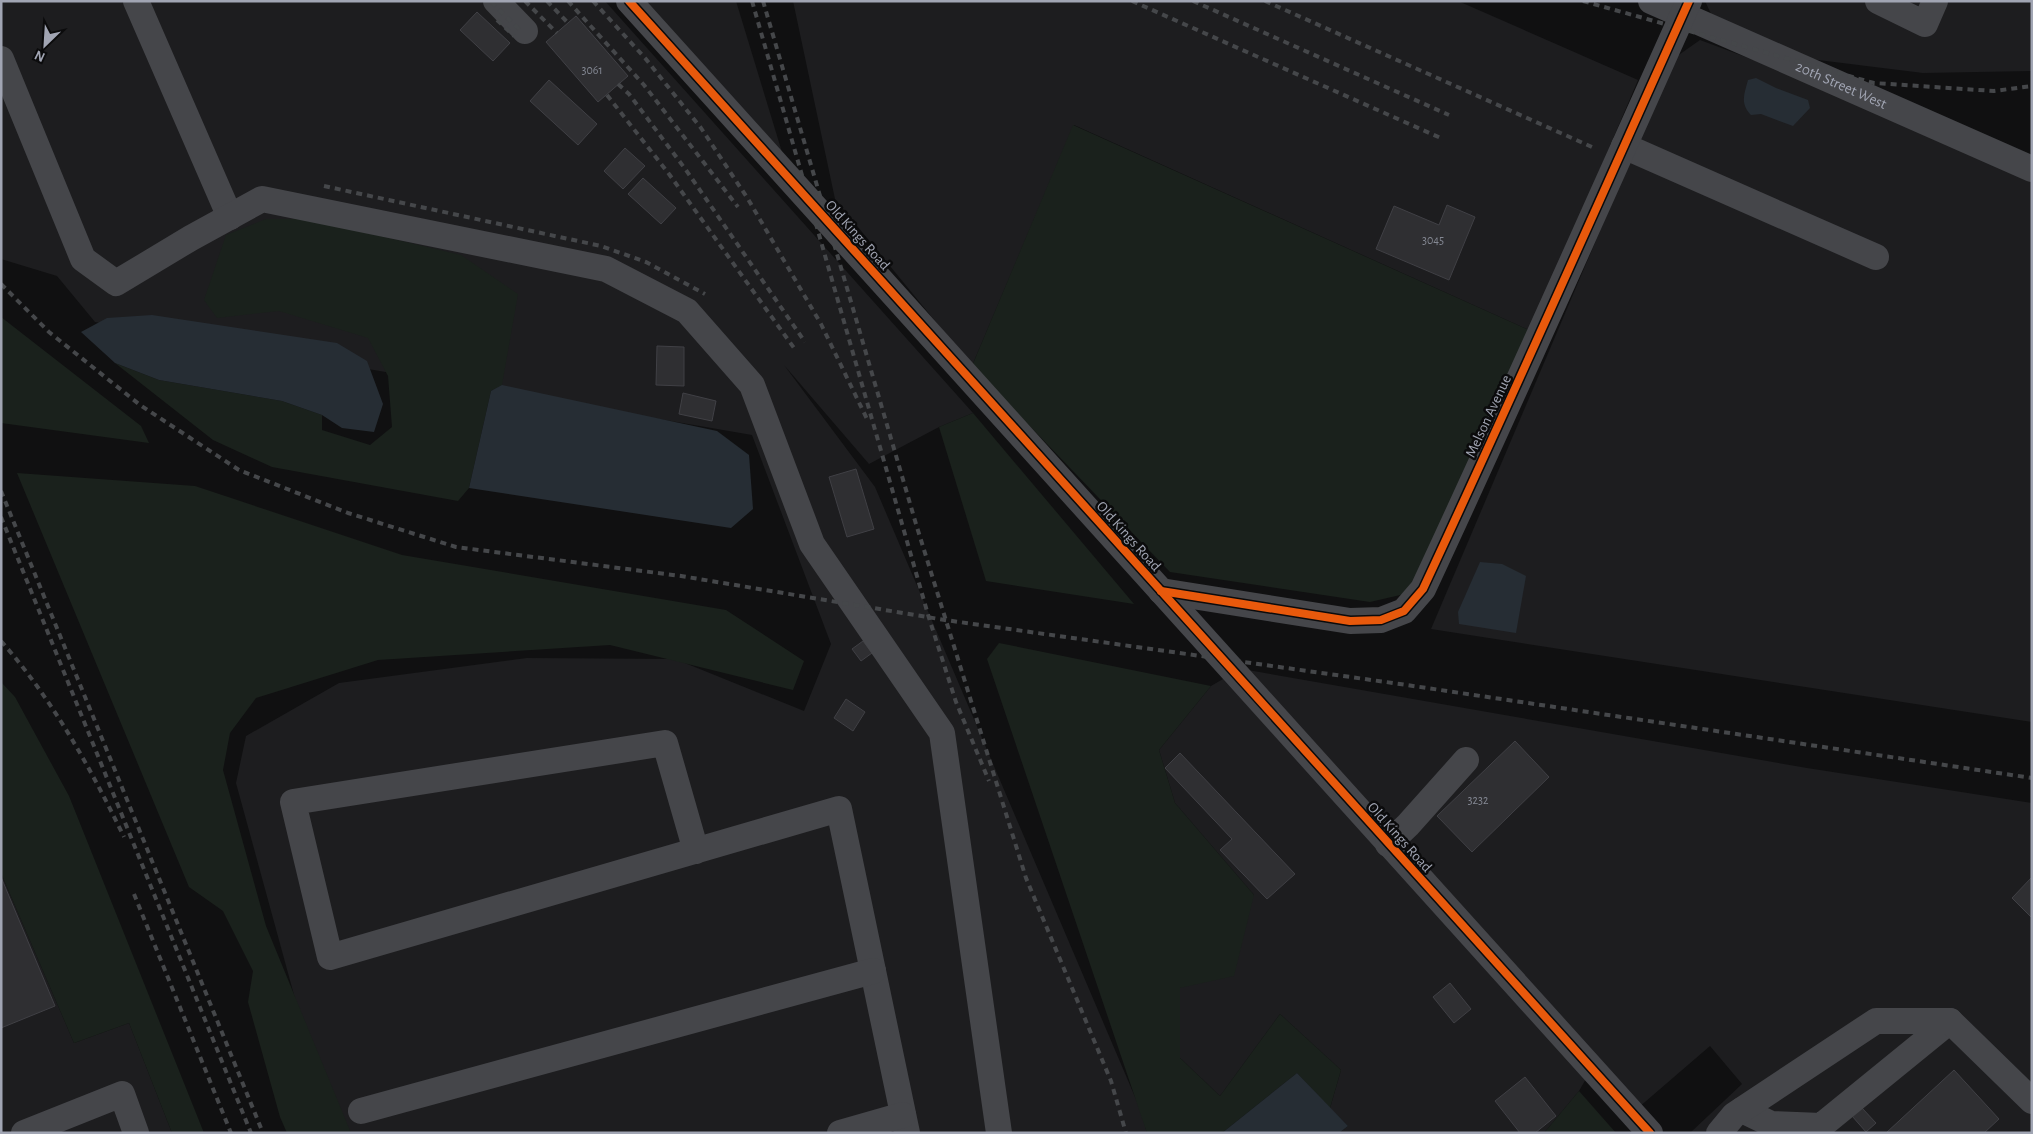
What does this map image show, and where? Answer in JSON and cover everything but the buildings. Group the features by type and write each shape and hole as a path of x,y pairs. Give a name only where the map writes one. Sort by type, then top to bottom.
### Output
{"street":[{"path":"136,1 230,216"},
{"path":"496,1 525,31"},
{"name":"Old Kings Road","path":"628,1 1650,1133"},
{"name":"20th Street West","path":"1651,1 1686,8 2032,169"},
{"path":"1878,1 1924,24 1935,1"},
{"name":"Melson Avenue","path":"1161,591 1350,621 1381,620 1404,611 1424,589 1516,390 1686,8"},
{"path":"1,60 83,259 116,283 262,199 606,269 687,311 752,385 812,544 942,733 999,1133"},
{"path":"1624,146 1876,257"},
{"path":"696,851 665,743 293,802 330,957 696,851 839,809 905,1124 840,1133"},
{"path":"1388,844 1408,825 1466,760"},
{"path":"361,1111 873,971"},
{"path":"1719,1133 1734,1115 1876,1021 1950,1021 2032,1101"},
{"path":"1742,1110 1771,1124 1821,1126 1950,1021"},
{"path":"24,1133 122,1094 136,1133"}],"shaded area":[{"path":"1,1 605,1 973,413 939,427 869,464 784,365 875,487 1141,1111 1147,1133 345,1133 308,1046 236,783 246,736 339,683 527,658 675,659 804,711 831,644 752,435 95,322 57,276 1,259"},
{"path":"640,1 736,1 785,162"},
{"path":"793,1 1458,1 1638,80 1531,331 1074,125 972,366 835,199"},
{"path":"1705,1 2032,1 2032,71 1923,73 1802,58 1712,16"},
{"path":"1700,40 1829,88 2032,179 2032,722 1431,629 1673,59"},
{"path":"1756,78 1808,100 1810,108 1793,126 1761,114 1751,115 1745,107 1744,95 1748,80"},
{"path":"1073,125 1531,331 1409,593 1370,602 1170,572 972,366"},
{"path":"266,219 308,219 461,255 518,294 502,385 491,391 469,488 458,501 272,467 213,440 115,363 159,380 282,401 322,415 322,430 370,445 392,427 388,376 368,338 279,311 217,318 204,300 226,235"},
{"path":"152,315 337,343 367,361 383,404 374,432 342,428 322,415 282,401 159,380 115,363 81,332 107,318"},
{"path":"1,317 141,426 149,443 1,423"},
{"path":"502,385 717,431 749,455 753,509 731,528 469,488 491,391"},
{"path":"973,413 1134,604 986,581 939,427"},
{"path":"17,473 195,486 402,555 726,610 804,661 793,690 610,645 378,660 256,698 230,733 223,770 266,926 351,1133 287,1133 280,1117 248,1002 253,971 223,911 189,887"},
{"path":"1480,562 1502,564 1526,576 1516,633 1459,624 1458,612"},
{"path":"999,643 1211,686 1159,750 1175,803 1254,895 1234,976 1180,988 1180,1058 1220,1096 1280,1014 1341,1070 1330,1108 1297,1073 1222,1133 1147,1133 987,659"},
{"path":"1242,669 1807,768 2032,803 2032,1133 1690,1133 1742,1084 1710,1046 1638,1108"},
{"path":"1223,679 1587,1077 1579,1091 1544,1133 1339,1133 1348,1126 1330,1108 1341,1070 1280,1014 1220,1096 1180,1058 1180,988 1254,895 1175,803 1159,750 1211,686"},
{"path":"1,682 15,697 69,796 204,1133 172,1133 129,1023 74,1043 1,873"},
{"path":"1,873 74,1043 129,1023 172,1133 1,1133"},
{"path":"1297,1073 1348,1126 1339,1133 1222,1133"},
{"path":"1579,1091 1616,1133 1544,1133"}],"railway":[{"path":"525,1 557,33"},
{"path":"547,1 568,23"},
{"path":"568,1 644,85 738,207"},
{"path":"593,1 645,58 701,128 748,199 821,324 867,419"},
{"path":"752,1 929,618 956,702 989,781"},
{"path":"763,1 916,524 1026,878 1111,1081 1126,1133"},
{"path":"1132,1 1443,139"},
{"path":"1193,1 1449,115"},
{"path":"1265,1 1592,147"},
{"path":"1583,1 1874,83 1994,91 2032,86"},
{"path":"491,2 520,30"},
{"path":"497,20 514,36"},
{"path":"618,84 629,94 686,170 805,342"},
{"path":"607,95 669,174 794,348"},
{"path":"324,186 601,246 646,262 705,294"},
{"path":"1,284 49,332 140,405 239,470 348,513 456,547 681,576 945,620 1400,684 2032,778"},
{"path":"1,491 263,1133"},
{"path":"1,517 251,1133"},
{"path":"1,641 20,663 54,710 98,785 124,837"},
{"path":"134,894 231,1133"}],"cycle path":[{"path":"629,1 1650,1133"},
{"path":"1161,591 1350,621 1381,620 1404,611 1423,589 1689,1"}]}
